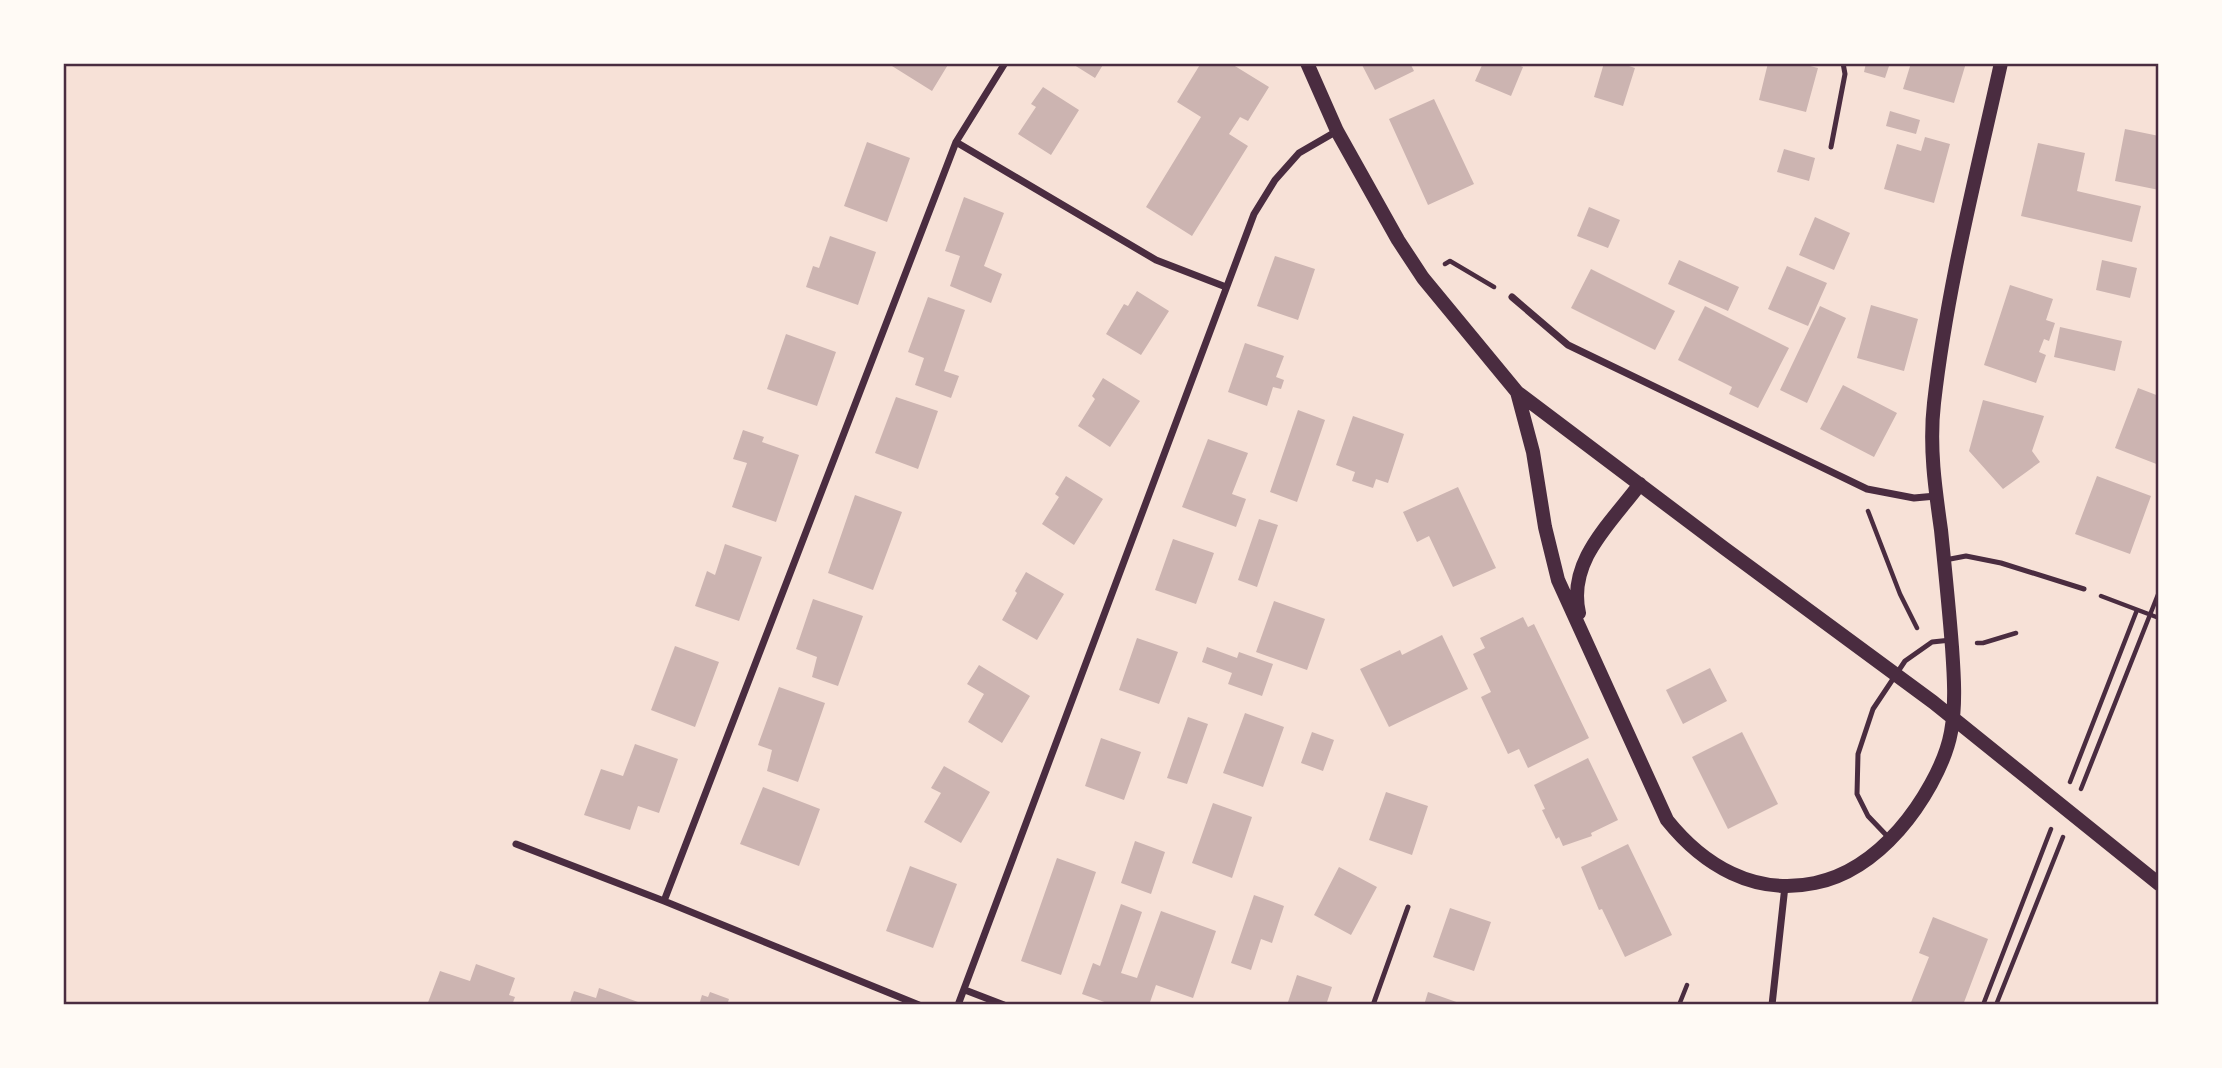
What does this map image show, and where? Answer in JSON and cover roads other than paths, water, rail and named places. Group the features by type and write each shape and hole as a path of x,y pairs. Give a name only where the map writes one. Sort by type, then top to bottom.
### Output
{"main road":[{"path":"1307,63 1337,131 1398,240 1423,278 1517,392 1933,702 2159,884"},
{"path":"1517,392 1533,452 1545,527 1559,580 1667,820 1685,843 1719,868 1751,881 1784,886 1828,880 1857,868 1890,840 1910,818 1927,792 1951,734 1955,691 1932,460 1934,407 1945,315 2001,63"},
{"path":"1584,635 1577,603 1577,579 1582,564 1589,550 1640,484"}],"street":[{"path":"664,901 956,142 1004,63"},
{"path":"958,1005 1254,214 1275,180 1299,153 1337,131"},
{"path":"956,142 1156,260 1226,287"},
{"path":"1511,297 1568,345 1867,489 1914,498 1936,496"},
{"path":"516,844 919,1005"},
{"path":"1772,1005 1784,886"},
{"path":"965,989 1004,1005"}],"lane":[{"path":"1831,147 1845,75 1843,63"},
{"path":"1944,560 1966,556 2001,563 2084,589"},
{"path":"1890,840 1868,816 1857,794 1858,754 1873,709 1905,661 1932,642 1951,640"},
{"path":"1373,1005 1408,906"}]}
